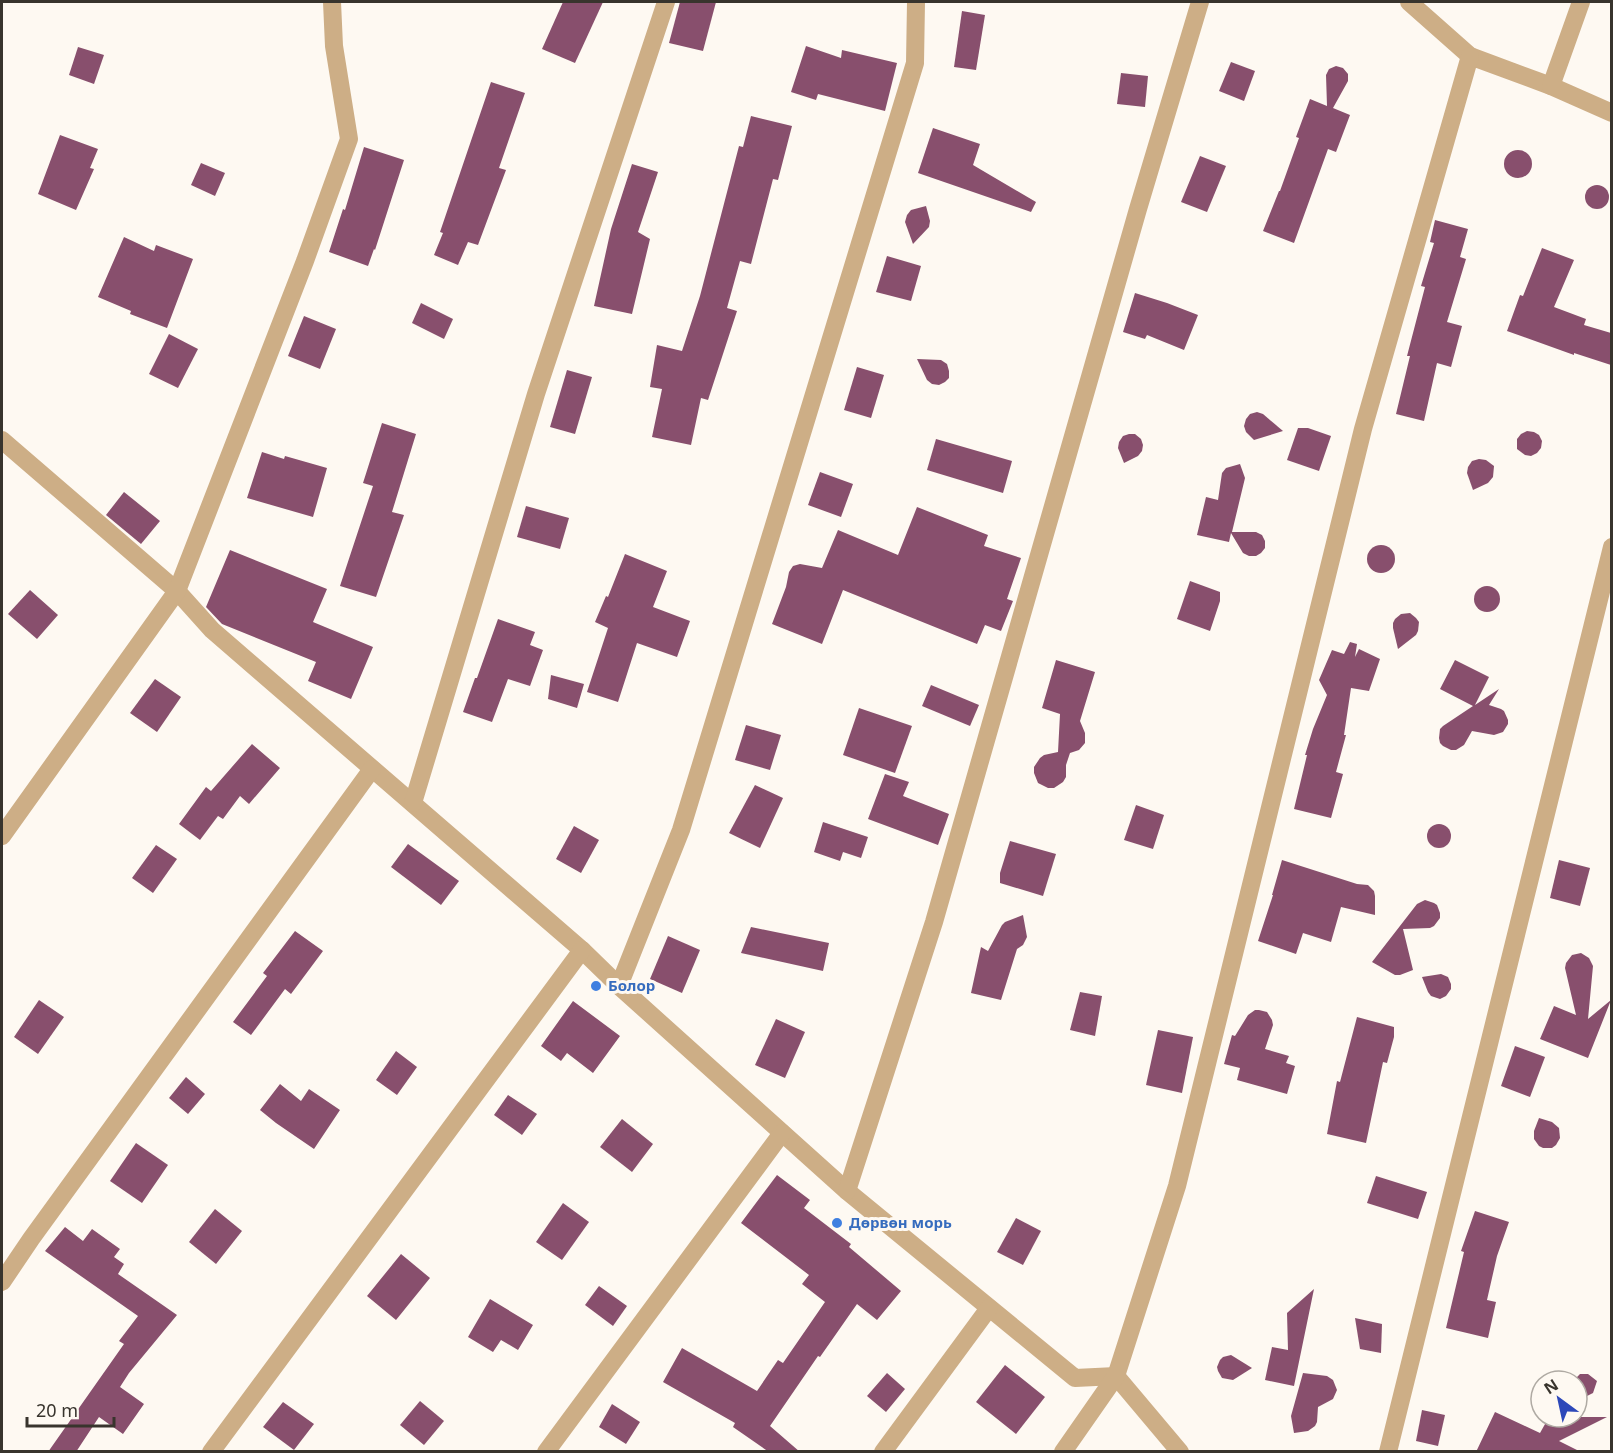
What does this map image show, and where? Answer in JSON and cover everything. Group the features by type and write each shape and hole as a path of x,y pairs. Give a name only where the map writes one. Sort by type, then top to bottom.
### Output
{"street":[{"path":"2,836 177,591 305,261 349,139 334,46 332,2"},
{"path":"413,802 536,394 666,2"},
{"path":"619,986 681,830 915,63 916,2"},
{"path":"847,1191 934,922 1137,209 1200,2"},
{"path":"1408,2 1470,56 1551,86 1611,113"},
{"path":"1551,86 1581,2"},
{"path":"1063,1452 1116,1376 1177,1186 1363,429 1470,56"},
{"path":"2,440 177,591 212,630 582,950 847,1191 1075,1378 1116,1376"},
{"path":"1388,1452 1611,547"},
{"path":"2,1282 372,769"},
{"path":"211,1452 582,950"},
{"path":"546,1452 782,1133"},
{"path":"884,1452 989,1308"},
{"path":"1116,1376 1180,1452"}],"building":[{"path":"563,2 603,2 575,63 542,49"},
{"path":"680,2 716,2 703,51 669,43"},
{"path":"962,11 985,15 976,70 954,67"},
{"path":"806,46 841,58 842,50 897,63 885,111 818,94 816,100 791,92"},
{"path":"78,47 104,55 94,84 69,75"},
{"path":"1231,62 1255,71 1244,101 1219,91"},
{"path":"1336,66 1343,68 1348,74 1348,81 1333,108 1350,115 1336,152 1328,149 1294,243 1263,231 1299,138 1296,137 1310,99 1327,106 1326,75 1329,69"},
{"path":"1121,73 1148,76 1145,107 1117,104"},
{"path":"491,82 525,93 499,168 506,170 478,245 468,242 458,265 434,255"},
{"path":"751,116 792,126 778,180 773,179 751,264 740,261 727,308 737,311 708,400 701,398 691,445 652,437 662,389 650,387 657,345 682,351 700,296 739,146 743,147"},
{"path":"933,128 980,144 973,165 1036,202 1031,212 918,173"},
{"path":"60,135 98,149 90,168 94,169 76,210 38,194"},
{"path":"364,147 404,160 368,266 329,252 343,209 345,210"},
{"path":"1518,150 1528,154 1532,164 1528,174 1518,178 1508,174 1504,164 1508,154"},
{"path":"1200,156 1226,166 1207,212 1181,202"},
{"path":"201,163 225,173 215,196 191,185"},
{"path":"632,164 658,172 638,232 650,239 632,314 594,306 611,229"},
{"path":"1597,185 1606,188 1609,197 1606,206 1597,209 1588,206 1585,197 1588,188"},
{"path":"926,206 930,221 929,227 913,244 905,222 907,215 911,210"},
{"path":"1435,220 1468,229 1460,257 1466,259 1447,322 1462,326 1451,367 1437,363 1424,421 1396,414 1410,356 1407,356 1425,287 1421,286 1434,243 1430,242"},
{"path":"124,237 154,251 156,245 193,259 167,328 130,314 131,311 98,297"},
{"path":"1542,248 1574,260 1554,307 1586,319 1584,325 1611,333 1611,365 1574,353 1574,355 1507,331 1520,295 1523,296"},
{"path":"887,256 921,266 911,301 876,292"},
{"path":"1135,293 1198,315 1184,350 1147,335 1145,339 1123,332"},
{"path":"421,303 453,319 444,339 412,323"},
{"path":"304,316 336,329 320,369 288,356"},
{"path":"169,334 198,349 178,388 149,374"},
{"path":"917,359 941,360 947,364 949,378 939,385 932,384 927,380"},
{"path":"857,367 884,375 871,418 844,410"},
{"path":"567,370 592,377 575,434 550,427"},
{"path":"1257,412 1263,414 1283,431 1254,440 1246,432 1244,426 1250,414"},
{"path":"382,423 416,434 392,512 404,515 376,597 340,586 373,486 363,483"},
{"path":"1298,428 1308,428 1331,436 1319,471 1287,460"},
{"path":"1527,431 1539,435 1542,441 1541,448 1531,456 1517,449 1517,439"},
{"path":"1135,434 1141,439 1142,451 1138,456 1124,463 1118,448 1119,442 1123,436"},
{"path":"936,439 1012,461 1003,493 927,470"},
{"path":"262,452 327,468 313,517 247,498"},
{"path":"1486,460 1494,466 1493,477 1488,483 1473,490 1467,473 1468,467 1472,461"},
{"path":"1240,464 1245,478 1232,532 1256,532 1262,535 1265,548 1256,556 1243,553 1231,533 1229,542 1197,535 1206,497 1218,500 1222,473 1226,468"},
{"path":"820,472 853,484 841,517 808,505"},
{"path":"124,492 160,521 141,544 106,515"},
{"path":"526,506 569,518 560,549 517,537"},
{"path":"917,507 988,535 984,546 1021,558 1007,599 1013,601 1001,631 985,625 977,644 843,590 822,644 772,624 793,566 800,564 822,568 838,530 898,555"},
{"path":"1381,545 1391,549 1395,559 1391,569 1381,573 1371,569 1367,559 1371,549"},
{"path":"230,550 327,589 313,622 373,647 351,699 308,681 316,662 222,624 206,607"},
{"path":"625,554 667,571 653,607 690,621 677,657 637,643 618,702 587,692 608,628 595,622 606,596 608,597"},
{"path":"1190,581 1220,592 1220,601 1210,631 1177,619"},
{"path":"1487,586 1496,590 1500,599 1496,608 1487,612 1478,608 1474,599 1478,590"},
{"path":"30,590 58,615 37,639 8,614"},
{"path":"1410,613 1419,622 1418,631 1398,649 1393,623 1401,614"},
{"path":"498,619 535,632 530,645 543,650 530,686 508,679 492,722 463,712"},
{"path":"1350,642 1357,644 1355,657 1359,649 1380,659 1369,691 1351,688 1344,735 1346,735 1336,772 1343,774 1331,818 1294,809 1307,755 1305,755 1327,695 1319,680 1332,650 1344,654"},
{"path":"1056,660 1095,672 1080,721 1085,733 1085,743 1079,750 1070,753 1063,782 1054,788 1048,788 1038,783 1034,767 1044,755 1058,752 1060,714 1042,708"},
{"path":"1455,660 1489,677 1475,705 1499,689 1489,705 1504,711 1508,724 1503,732 1494,735 1472,731 1464,745 1451,750 1440,743 1440,729 1473,706 1440,689"},
{"path":"551,675 584,684 577,708 548,699"},
{"path":"155,679 181,697 157,732 130,713"},
{"path":"931,685 979,705 970,726 922,706"},
{"path":"859,708 912,726 895,773 843,755"},
{"path":"746,725 781,735 770,770 735,760"},
{"path":"252,744 280,768 249,804 240,796 223,819 218,816 200,840 179,824 206,787 211,791"},
{"path":"885,774 909,782 903,796 949,814 938,845 868,819"},
{"path":"755,785 783,798 760,848 729,833"},
{"path":"1136,805 1164,815 1153,849 1124,840"},
{"path":"823,822 868,837 861,858 843,852 840,861 814,852"},
{"path":"1439,824 1444,825 1450,831 1450,841 1444,847 1439,848 1434,847 1428,841 1427,836 1428,831 1434,825"},
{"path":"574,826 599,840 581,873 556,859"},
{"path":"1010,841 1056,854 1043,896 1000,883 1000,873"},
{"path":"408,844 459,881 441,905 391,867"},
{"path":"156,845 177,859 153,893 132,878"},
{"path":"1282,860 1357,884 1368,885 1374,891 1375,915 1341,907 1331,942 1303,933 1296,954 1258,941"},
{"path":"1559,860 1590,868 1580,906 1550,898"},
{"path":"1425,900 1437,905 1440,918 1430,928 1403,929 1413,970 1395,975 1372,962 1417,904"},
{"path":"1023,915 1027,937 1023,945 1017,949 1001,1000 971,993 981,947 988,951 1002,925"},
{"path":"751,927 829,943 823,971 741,953"},
{"path":"295,931 323,951 291,994 285,989 251,1035 233,1022 267,976 263,973"},
{"path":"668,936 700,950 682,993 650,979"},
{"path":"1581,953 1589,958 1593,966 1588,1019 1611,1000 1588,1058 1540,1039 1554,1006 1576,1015 1565,968 1572,955"},
{"path":"1441,974 1448,977 1451,989 1446,996 1440,999 1431,996 1422,977"},
{"path":"1080,992 1102,996 1095,1036 1070,1030"},
{"path":"39,1000 64,1017 38,1054 14,1037"},
{"path":"573,1001 620,1036 593,1073 567,1053 561,1061 541,1046"},
{"path":"1255,1010 1267,1012 1272,1020 1273,1025 1265,1049 1289,1056 1286,1063 1295,1066 1287,1094 1237,1080 1240,1068 1224,1064 1232,1035 1235,1036 1248,1015"},
{"path":"1357,1017 1394,1027 1394,1037 1387,1063 1383,1062 1366,1143 1327,1134 1337,1081 1340,1082"},
{"path":"776,1019 805,1032 785,1078 755,1065"},
{"path":"1158,1030 1193,1037 1182,1093 1146,1085"},
{"path":"1515,1046 1545,1057 1530,1097 1501,1086"},
{"path":"396,1051 417,1067 397,1095 376,1080"},
{"path":"186,1077 205,1094 188,1114 169,1098"},
{"path":"280,1084 301,1101 309,1089 340,1110 314,1149 260,1110"},
{"path":"508,1095 537,1114 522,1135 494,1115"},
{"path":"1539,1118 1552,1122 1559,1128 1560,1138 1552,1148 1539,1146 1534,1139 1534,1131"},
{"path":"622,1119 653,1144 632,1172 600,1147"},
{"path":"136,1143 168,1165 142,1203 110,1181"},
{"path":"777,1175 810,1200 804,1208 851,1244 849,1247 901,1291 877,1320 857,1304 770,1426 800,1452 769,1452 733,1427 735,1423 663,1382 682,1348 757,1391 778,1360 783,1363 825,1302 802,1284 809,1275 741,1223"},
{"path":"1376,1176 1427,1192 1418,1219 1367,1203"},
{"path":"563,1203 589,1222 562,1260 536,1242"},
{"path":"215,1209 242,1231 216,1264 189,1242"},
{"path":"1475,1211 1509,1222 1497,1256 1487,1300 1496,1302 1488,1338 1446,1328 1464,1252 1461,1251"},
{"path":"1016,1218 1041,1231 1023,1265 997,1252"},
{"path":"65,1227 83,1241 92,1229 120,1249 114,1257 124,1264 118,1274 177,1315 120,1387 144,1404 123,1434 99,1417 76,1452 48,1452 124,1344 119,1341 138,1316 45,1251"},
{"path":"401,1254 430,1278 396,1320 367,1296"},
{"path":"599,1286 627,1306 613,1326 585,1305"},
{"path":"1314,1289 1294,1386 1265,1380 1272,1347 1288,1350 1287,1313"},
{"path":"490,1299 533,1325 518,1350 501,1340 493,1352 468,1337"},
{"path":"1355,1318 1382,1324 1381,1353 1360,1349"},
{"path":"1231,1355 1252,1368 1233,1380 1222,1378 1217,1367 1223,1357"},
{"path":"1005,1365 1045,1397 1016,1434 976,1402"},
{"path":"887,1373 905,1389 886,1412 867,1396"},
{"path":"1303,1373 1327,1376 1333,1380 1337,1390 1333,1399 1318,1407 1315,1426 1308,1431 1294,1433 1291,1416"},
{"path":"1589,1375 1597,1381 1593,1393 1589,1395"},
{"path":"420,1401 444,1421 424,1445 400,1425"},
{"path":"283,1402 314,1424 294,1450 263,1427"},
{"path":"612,1404 640,1422 626,1444 599,1427"},
{"path":"1422,1410 1445,1415 1438,1446 1416,1441"},
{"path":"1495,1412 1540,1433 1542,1429 1583,1429 1559,1441 1581,1452 1476,1452"},
{"path":"1589,1417 1607,1417 1589,1426"}],"place":[{"name":"Болор","path":"596,986"},
{"name":"Дөрвөн морь","path":"837,1223"}]}
